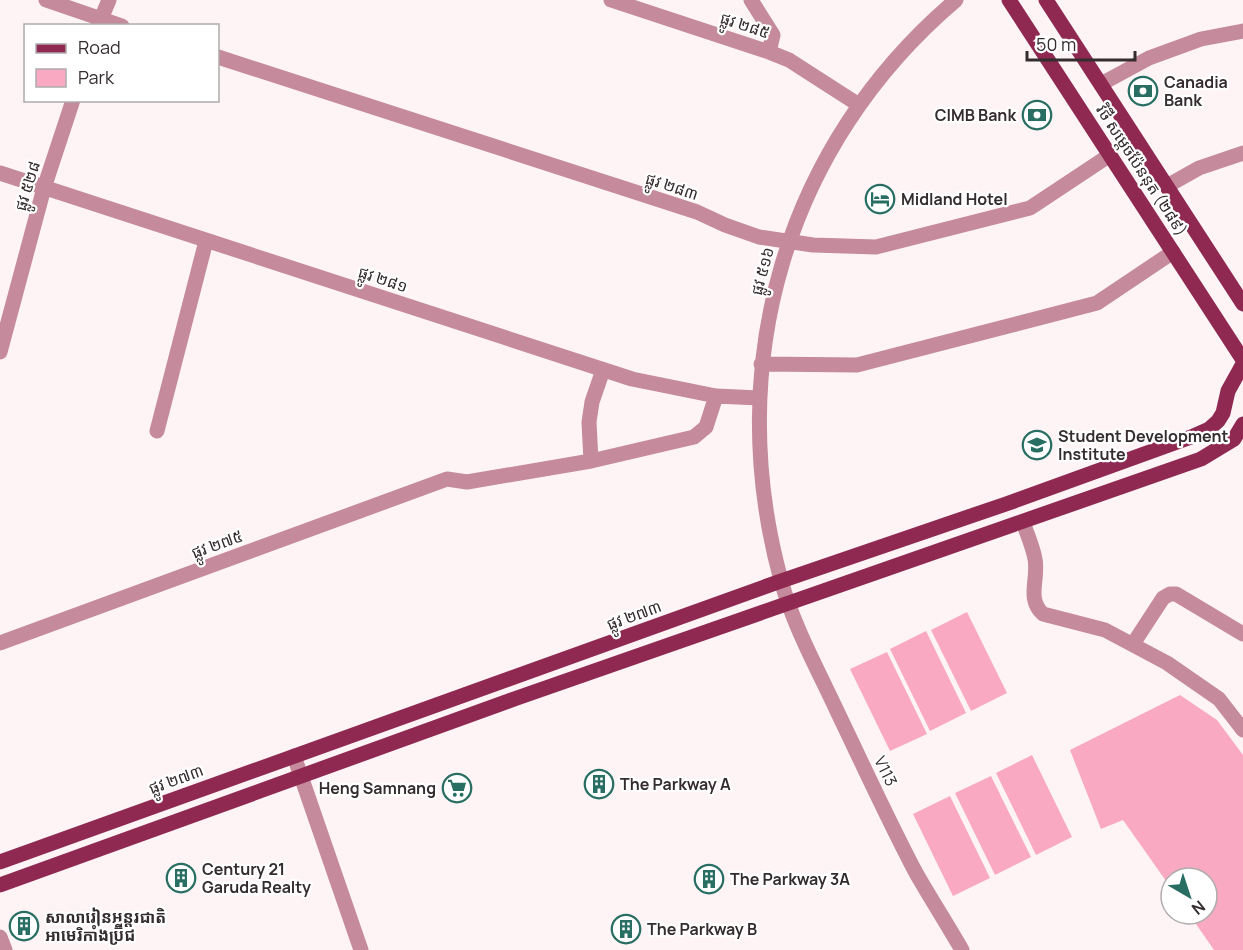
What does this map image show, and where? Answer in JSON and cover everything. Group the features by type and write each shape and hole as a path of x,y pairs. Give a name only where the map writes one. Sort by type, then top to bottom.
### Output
{"main road":[{"name":"វិថី សម្តេចប៉ែននុត (២៨៩)","path":"1010,0 1243,362"},
{"name":"វិថី សម្តេចប៉ែននុត (២៨៩)","path":"1046,0 1242,300"},
{"name":"ផ្លូវ ២៧៣","path":"0,862 781,581 1017,500 1209,429 1223,413 1228,391 1243,362"},
{"path":"0,885 789,602 1201,459 1234,440 1243,424"},
{"path":"143,810 150,831"}],"street":[{"path":"46,0 99,22 109,0"},
{"name":"ផ្លូវ ២៨៥","path":"611,0 789,60 859,105"},
{"path":"752,0 773,35 769,52"},
{"name":"ផ្លូវ ៥១៦","path":"789,602 781,581 768,521 760,460 759,398 761,364 771,305 788,241 817,174 859,105 903,50 956,0"},
{"path":"1101,84 1149,58 1201,39 1243,31"},
{"name":"ផ្លូវ ២៨៣","path":"219,57 697,212 759,237 813,245 876,247 1029,208 1110,155"},
{"name":"ផ្លូវ ៥២៨","path":"1,346 44,188 72,102"},
{"path":"1167,186 1199,168 1243,153"},
{"name":"ផ្លូវ ២៨១","path":"0,173 632,380 716,396 759,398"},
{"path":"156,431 206,241"},
{"path":"761,364 857,365 1097,303 1173,252"},
{"path":"603,370 592,402 591,461 694,437 706,427 716,396"},
{"name":"ផ្លូវ ២៧៥","path":"0,643 447,479 467,482 591,461"},
{"path":"1023,522 1035,560 1036,608 1043,614 1105,630 1167,663 1219,699 1243,730"},
{"path":"1132,644 1163,598 1170,594 1176,594 1243,634"},
{"name":"V113","path":"789,602 806,646 878,797 917,873 962,950"},
{"path":"294,756 361,950"},
{"path":"0,937 5,950"}],"green space":[{"path":"967,612 1007,693 971,711 931,630"},
{"path":"926,631 966,713 930,731 890,649"},
{"path":"887,652 927,734 890,751 850,669"},
{"path":"1180,695 1217,720 1243,755 1243,950 1214,950 1197,926 1219,926 1219,866 1159,866 1159,871 1123,820 1101,829 1070,750"},
{"path":"1032,755 1072,837 1036,855 996,773"},
{"path":"991,776 1031,857 995,875 955,793"},
{"path":"950,796 990,878 953,896 913,814"}],"place":[{"name":"Canadia Bank","path":"1143,91"},
{"name":"CIMB Bank","path":"1037,115"},
{"name":"Midland Hotel","path":"880,199"},
{"name":"Student Development Institute","path":"1037,445"},
{"name":"The Parkway A","path":"599,784"},
{"name":"Heng Samnang","path":"457,788"},
{"name":"Century 21 Garuda Realty","path":"181,878"},
{"name":"The Parkway 3A","path":"709,879"},
{"name":"សាលារៀនអន្តរជាតិ អាមេរិកាំងប្រ៊ីជ","path":"24,926"},
{"name":"The Parkway B","path":"626,929"}]}
